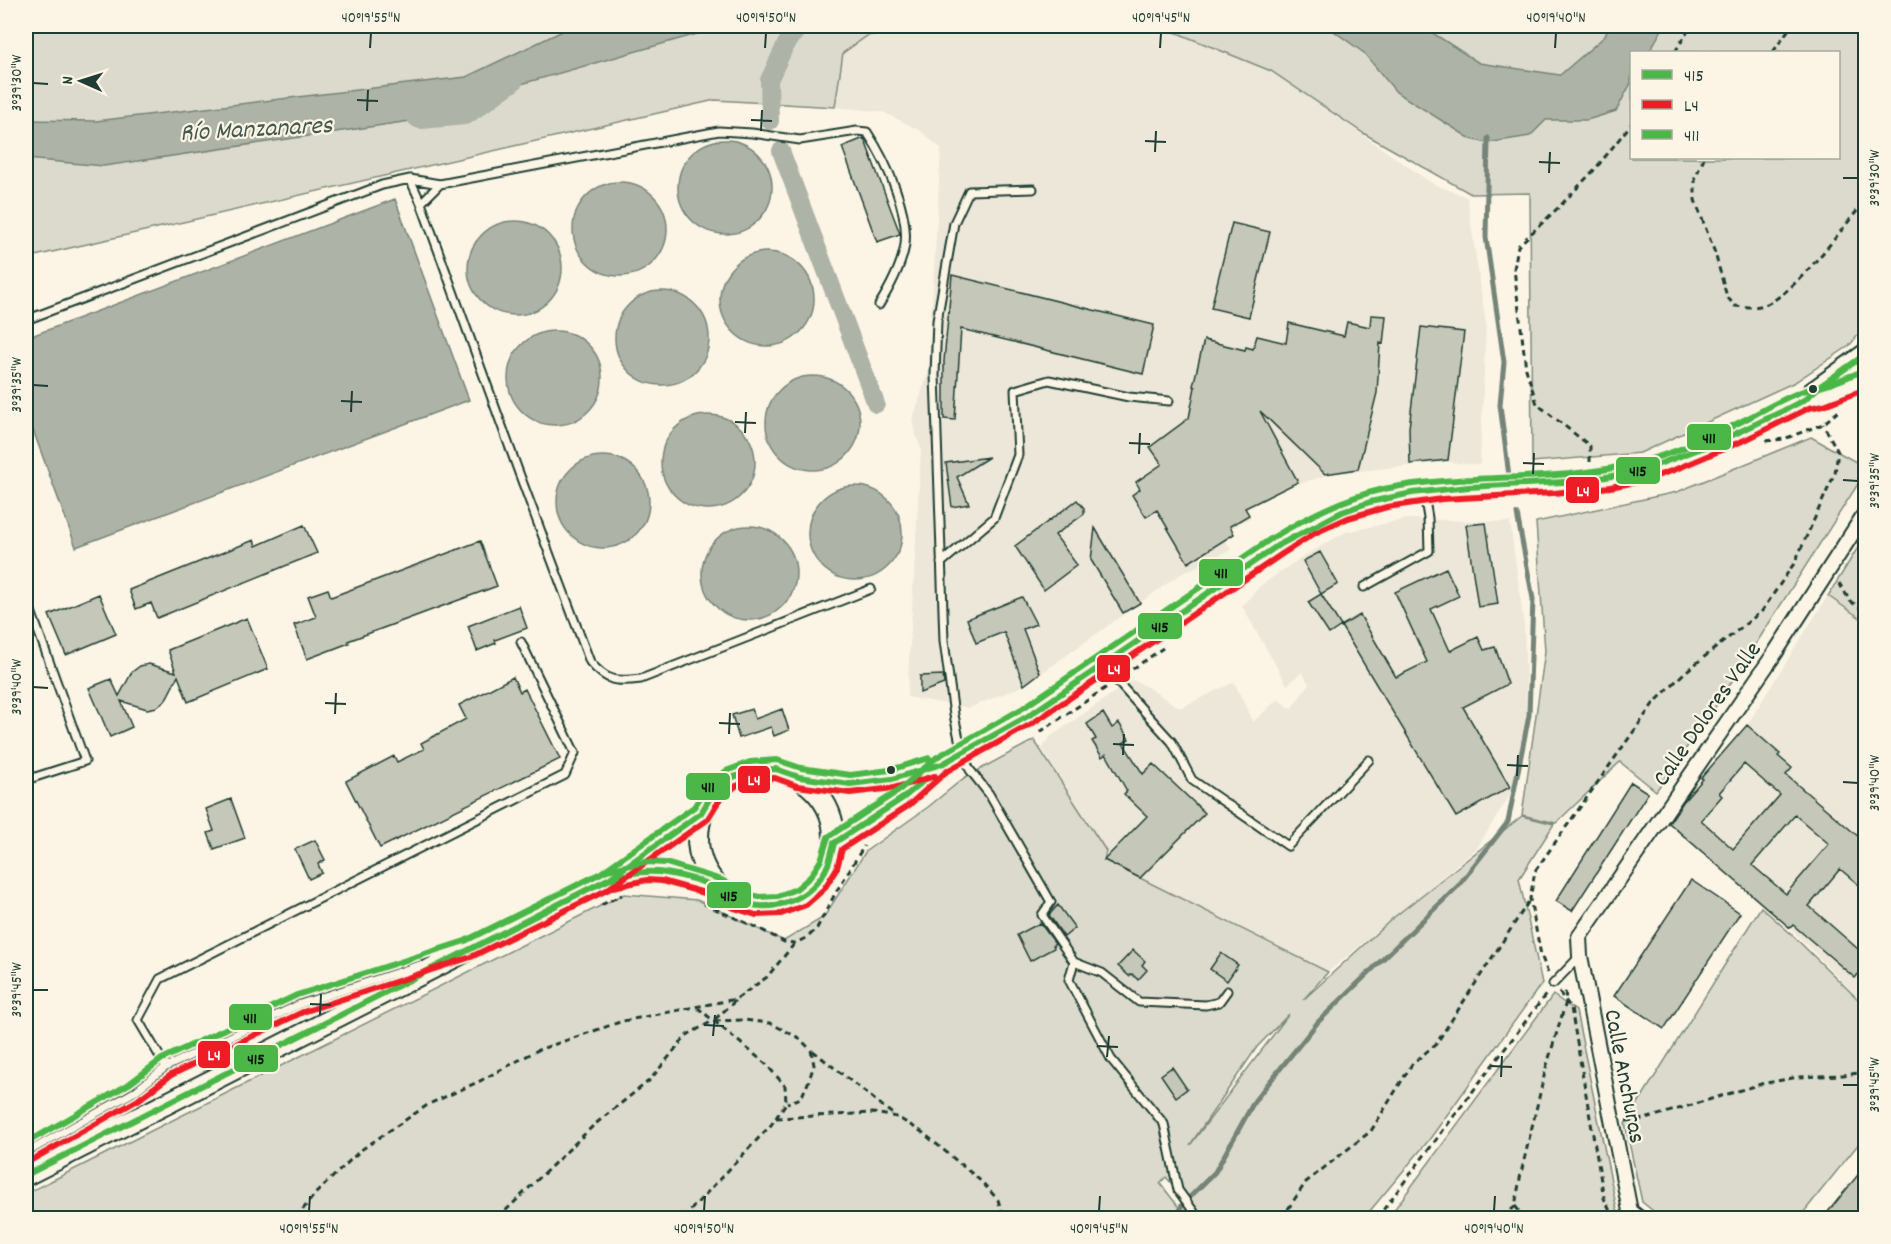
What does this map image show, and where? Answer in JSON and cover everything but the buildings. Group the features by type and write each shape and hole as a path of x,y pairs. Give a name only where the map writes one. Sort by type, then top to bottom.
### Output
{"street":[{"path":"1806,399 1818,387 1866,354"},
{"path":"799,777 814,789 826,804 833,823 834,843 829,864 818,883 801,897 780,905 758,906 737,900 719,888 706,872 698,854 697,833 701,813 713,793 731,778 753,770 776,769 799,777 850,784 892,779 942,764 1028,716 1277,546 1311,525 1345,510 1424,491 1552,484 1609,478 1639,472 1670,462 1743,431 1806,399 1822,396 1866,379"},
{"name":"Calle Dolores Valle","path":"1579,937 1766,666 1866,512"},
{"path":"834,843 903,798 942,764"},
{"path":"26,1175 610,878 701,813"},
{"path":"610,878 646,871 664,872 719,888"},
{"name":"Calle Anchuras","path":"1579,937 1580,956 1630,1211 1639,1218"}],"lane":[{"path":"26,320 382,185 410,179 440,184 719,130 800,140 867,132 879,150 906,222 904,250 879,305"},
{"path":"410,179 421,203 590,662 602,676 621,682 641,679 871,589"},
{"path":"421,203 440,184"},
{"path":"1033,189 969,191 954,223 937,321 944,641 954,715 962,753 970,770 988,794 1051,902 1042,915 1074,962 1102,973 1139,1002 1206,1005 1219,1002 1227,991"},
{"path":"941,563 994,518 1018,455 1015,390 1049,380 1129,397 1169,401"},
{"path":"1364,587 1429,551 1424,491"},
{"path":"26,597 85,761 26,780"},
{"path":"166,1067 138,1020 160,978 565,775 575,753 522,642"},
{"path":"1102,665 1172,742 1192,780 1288,846 1370,760"},
{"path":"26,1153 134,1092 166,1067 300,1004 468,949"},
{"path":"1553,984 1580,956"},
{"path":"1074,962 1069,980 1111,1059 1164,1124 1178,1190 1194,1212"}],"path":[{"path":"1442,26 1459,32 1479,32 1493,26"},
{"path":"1676,51 1691,26"},
{"path":"1774,51 1791,26"},
{"path":"1590,462 1590,446 1537,404 1526,369 1514,269 1518,246 1589,176 1630,125"},
{"path":"1704,159 1695,178 1695,200 1715,253 1727,297 1735,306 1751,308 1767,304 1788,289 1816,260 1866,200"},
{"path":"1613,1218 1604,1198 1571,1008 1553,984 1541,955 1530,899 1535,871 1653,704 1684,673 1762,611 1795,562 1835,473 1838,452 1822,424"},
{"path":"1828,570 1850,601 1866,612"},
{"path":"1282,1218 1306,1182 1371,1131 1412,1064 1436,1044 1530,899"},
{"path":"498,1218 594,1125 650,1080 687,1035 713,1021 736,999 767,977 795,943"},
{"path":"1504,1218 1515,1206 1546,1068 1566,1002 1564,972"},
{"path":"1377,1218 1553,984"},
{"path":"297,1218 315,1194 361,1150 429,1104 478,1082 538,1050 623,1021 736,999"},
{"path":"683,1218 776,1118 786,1103 785,1086 766,1064 697,1008"},
{"path":"713,1021 744,1020 770,1023 799,1038 897,1118 922,1132 982,1182 998,1200 1004,1218"},
{"path":"786,1103 801,1098 814,1065 811,1050"},
{"path":"1621,1122 1645,1119 1761,1084 1798,1077 1843,1076 1866,1072"},
{"path":"776,1118 873,1113 897,1118"},
{"path":"1515,1206 1525,1218"}],"shaded area":[{"path":"26,26 914,26 867,36 843,53 835,107 715,100 26,258"},
{"path":"914,26 1103,26 1175,32 1271,71 1433,184 1467,197 1486,324 1480,465 1448,462 1358,471 1327,475 1292,486 1247,509 1251,517 1232,528 1235,534 1226,541 1231,550 1179,575 1025,685 969,708 907,697 921,450 912,421 928,373 941,149 921,131 883,112 835,107 843,53 867,36"},
{"path":"1103,26 1865,26 1865,327 1849,346 1795,382 1640,453 1532,462 1530,193 1471,194 1363,133 1271,71 1175,32"},
{"path":"1811,437 1865,467 1865,473 1720,700 1656,791 1620,762 1556,823 1522,815 1545,651 1536,522 1677,492"},
{"path":"1407,519 1510,522 1524,625 1527,707 1512,792 1477,848 1328,972 1103,861 1106,851 1042,749 1050,737 1132,680 1180,708 1234,682 1253,722 1278,699 1291,709 1309,684 1302,672 1287,685 1242,606 1260,586 1302,557 1346,532"},
{"path":"1865,536 1865,621 1828,596"},
{"path":"1827,597 1865,622 1865,1005 1790,928 1667,821 1747,725"},
{"path":"1034,740 1106,851 1104,860 1328,972 1303,1000 1393,918 1522,816 1554,824 1519,879 1542,983 1429,1140 1364,1218 1201,1218 1166,1177 1160,1183 1187,1218 26,1218 26,1194 31,1191 624,894 697,900 784,941 824,917 866,851 964,778","holes":["1289,1014 1190,1145 1257,1047"]},
{"path":"1761,907 1865,1006 1865,1136 1799,1218 1662,1218 1642,1202 1625,1124"},
{"path":"1553,995 1576,1011 1617,1210 1626,1218 1388,1218"}],"water":[{"path":"573,26 725,26 493,92 451,115 104,166 26,159 26,120 96,121 466,77"},
{"path":"1327,26 1422,26 1479,63 1560,75 1605,36 1609,26 1664,26 1650,51 1630,51 1630,85 1616,111 1587,120 1546,120 1530,136 1487,143 1471,139 1396,92 1364,53"},
{"path":"725,140 743,144 758,154 768,169 772,187 768,205 758,220 743,230 725,234 707,230 692,220 682,205 678,187 682,169 692,154 707,144"},
{"path":"620,182 638,186 653,196 663,211 667,229 663,247 653,262 638,272 620,276 602,272 587,262 577,247 573,229 577,211 587,196 602,186"},
{"path":"395,199 469,400 76,547 26,411 26,338"},
{"path":"515,221 533,225 548,235 558,250 562,268 558,286 548,301 533,311 515,315 497,311 482,301 472,286 468,268 472,250 482,235 497,225"},
{"path":"767,252 785,256 800,266 810,281 814,299 810,317 800,332 785,342 767,346 749,342 734,332 724,317 720,299 724,281 734,266 749,256"},
{"path":"662,291 680,295 695,305 705,320 709,338 705,356 695,371 680,381 662,385 644,381 629,371 619,356 615,338 619,320 629,305 644,295"},
{"path":"555,331 573,335 588,345 598,360 602,378 598,396 588,411 573,421 555,425 537,421 522,411 512,396 508,378 512,360 522,345 537,335"},
{"path":"813,376 831,380 846,390 856,405 860,423 856,441 846,456 831,466 813,470 795,466 780,456 770,441 766,423 770,405 780,390 795,380"},
{"path":"708,415 726,419 741,429 751,444 755,462 751,480 741,495 726,505 708,509 690,505 675,495 665,480 661,462 665,444 675,429 690,419"},
{"path":"594,456 612,456 629,463 642,476 649,493 649,511 642,528 629,541 612,548 594,548 577,541 564,528 557,511 557,493 564,476 577,463"},
{"path":"855,486 873,490 888,500 898,515 902,533 898,551 888,566 873,576 855,580 837,576 822,566 812,551 808,533 812,515 822,500 837,490"},
{"path":"749,526 767,530 782,540 792,555 796,573 792,591 782,606 767,616 749,620 731,616 716,606 706,591 702,573 706,555 716,540 731,530"}],"waterway":[{"path":"770,121 769,80 786,44 800,26"},
{"name":"Río Manzanares","path":"421,114 464,110 509,78"},
{"path":"1488,138 1486,237 1504,362 1500,405 1509,476"},
{"path":"781,151 876,404"},
{"path":"1176,1218 1182,1205 1215,1172 1255,1100 1318,1022 1458,886 1508,822 1529,715 1533,599 1517,514"}],"transit line":[{"name":"415","path":"26,1175 610,878 701,813 713,793 731,778 753,770 776,769 799,777 850,784 892,779 942,764 1028,716 1277,546 1342,512 1370,502 1412,493 1469,487 1582,481 1651,467 1718,442 1804,400 1866,354"},
{"name":"411","path":"26,1143 129,1084 162,1059 297,995 465,941 607,870 645,862 666,863 722,880 741,892 759,897 778,896 796,889 810,877 821,860 828,837 898,791 937,757 1023,708 1272,538 1340,503 1384,489 1415,484 1574,474 1636,463 1679,450 1805,390 1831,384 1863,371"},
{"name":"L4","path":"30,1161 138,1100 171,1075 303,1012 471,957 613,887 647,880 662,881 715,896 734,908 756,915 781,914 806,905 824,889 837,868 842,849 908,806 947,771 1033,723 1282,554 1315,533 1348,518 1387,507 1442,499 1554,493 1642,481 1747,439 1809,408 1824,405 1866,389"},
{"name":"411","path":"598,875 694,807 707,787 726,771 750,762 777,760 801,768 850,775 890,770 929,758"},
{"name":"L4","path":"608,889 707,820 720,799 736,786 755,779 775,778 797,786 850,793 894,788 935,776"},
{"name":"415","path":"834,843 903,798 927,778"},
{"name":"415","path":"595,886 629,874 657,872 700,881 722,890 739,901 773,906 795,899 813,886 826,869 834,843"}]}
